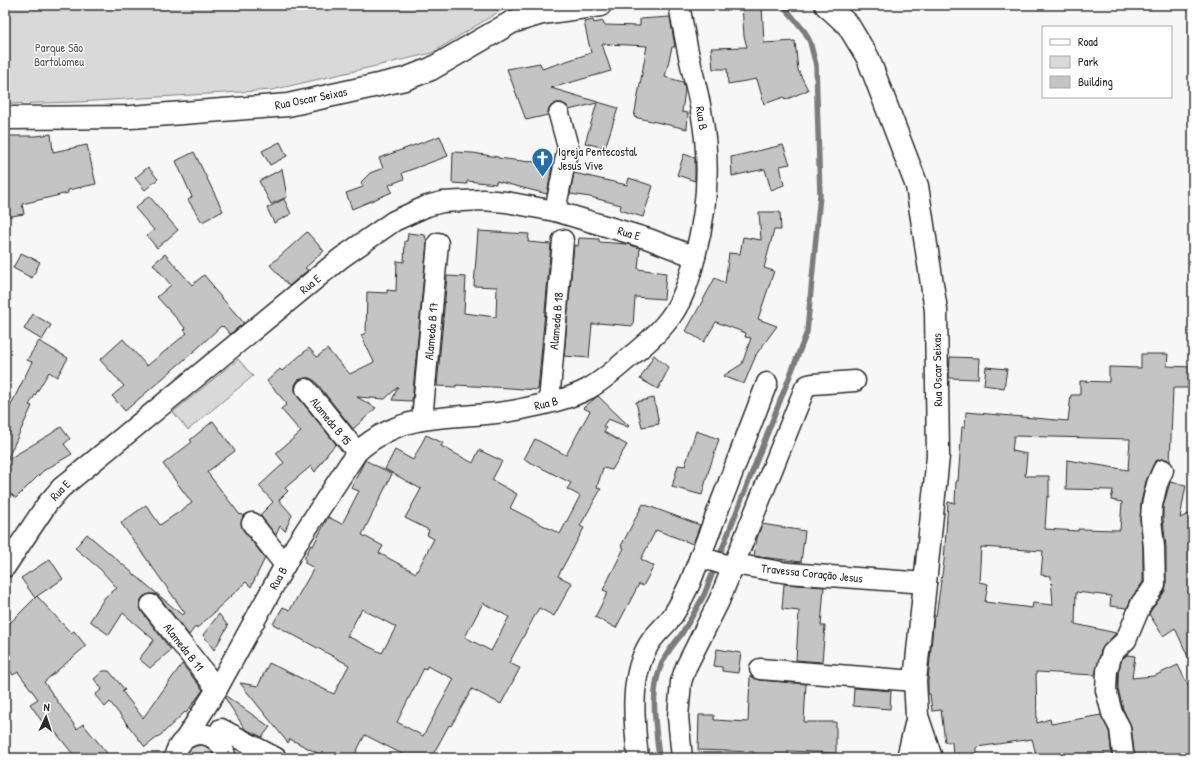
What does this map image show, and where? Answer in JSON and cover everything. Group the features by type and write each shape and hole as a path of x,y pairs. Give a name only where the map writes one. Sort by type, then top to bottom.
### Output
{"main road":[{"name":"Rua Oscar Seixas","path":"5,118 131,117 288,104 405,79 431,69 512,22 542,13 600,5"},
{"name":"Rua Oscar Seixas","path":"826,5 848,25 868,58 917,186 936,310 938,456 915,681 917,716 931,758"}],"street":[{"name":"Rua B","path":"177,751 217,689 296,544 357,452 368,443 394,428 422,420 495,413 575,395 601,381 648,342 672,316 688,283 704,220 707,188 707,160 701,111 679,5"},
{"path":"555,212 568,147 559,114"},
{"name":"Rua E","path":"8,554 61,488 340,258 394,221 427,206 442,202 462,200 506,202 555,212 649,239 695,257"},
{"name":"Alameda B 18","path":"549,402 564,240"},
{"name":"Alameda B 17","path":"422,420 438,243"},
{"path":"638,758 635,701 638,676 649,644 678,608 690,583 717,561 805,388 808,385 813,384 855,381"},
{"path":"682,758 678,717 681,682 686,667 719,601 717,561 767,383"},
{"name":"Alameda B 15","path":"306,389 357,452"},
{"path":"1125,758 1123,754 1120,728 1112,713 1106,690 1107,671 1112,653 1126,640 1142,602 1155,585 1154,547 1151,519 1152,505 1157,484 1163,470"},
{"path":"252,523 285,565"},
{"name":"Travessa Coração Jesus","path":"717,561 788,572 926,583"},
{"name":"Alameda B 11","path":"151,605 217,689"},
{"path":"760,669 915,681"},
{"path":"217,689 225,754"},
{"path":"907,758 917,716"},
{"path":"221,729 276,758"},
{"path":"177,751 194,735 204,734 219,742 225,754"}],"green space":[{"name":"Parque São Bartolomeu","path":"5,5 529,5 503,9 432,53 272,90 78,102 5,104"},
{"path":"238,359 253,376 188,430 173,412"},
{"path":"201,745 210,749 215,758 185,758 191,748"}],"building":[{"path":"742,5 762,5 764,43 795,41 798,70 808,90 785,100 784,97 764,104 757,79 728,84 727,69 713,69 711,48 747,47 744,36"},
{"path":"670,17 675,47 672,47 665,77 683,82 685,90 682,112 688,113 687,129 634,117 647,46 602,44 611,71 551,88 618,108 605,148 585,143 597,103 569,110 567,106 562,103 556,103 551,106 548,111 548,115 526,120 507,69 540,63 542,69 591,53 584,22 593,20 594,23 603,21 604,25 640,26 640,19"},
{"path":"51,134 53,152 87,145 96,184 68,190 68,193 22,204 24,214 5,217 5,136 36,136"},
{"path":"440,136 448,156 402,173 404,179 389,185 392,192 352,209 346,193 363,187 361,182 370,173 383,168 379,158"},
{"path":"280,142 287,156 270,165 262,151"},
{"path":"783,145 790,164 780,166 784,185 771,190 765,169 732,176 731,157"},
{"path":"194,152 223,211 202,222 188,200 192,197 176,161"},
{"path":"453,152 473,153 498,158 530,161 552,166 547,194 496,181 496,184 467,181 467,184 452,183"},
{"path":"684,154 695,158 695,181 677,175"},
{"path":"148,167 158,179 145,190 135,178"},
{"path":"282,169 287,197 271,204 259,181"},
{"path":"574,173 627,185 629,178 653,186 643,217 620,210 621,205 590,197 570,194"},
{"path":"149,196 178,230 157,248 147,236 154,230 135,208"},
{"path":"284,199 291,214 274,223 267,208"},
{"path":"759,212 780,212 781,230 774,230 764,268 774,271 758,319 777,326 755,356 756,355 744,384 723,376 742,364 751,338 745,337 746,333 716,322 704,342 686,331 715,278 725,283 729,253 740,254 743,237 761,240"},
{"path":"478,231 529,234 528,242 551,244 538,390 456,385 456,387 437,386 447,276 466,277 464,313 496,317 497,287 474,286"},
{"path":"307,232 324,251 305,268 308,270 289,286 270,265"},
{"path":"408,233 425,235 427,242 412,401 392,400 398,387 385,399 357,397 376,408 353,429 315,381 310,378 298,380 295,385 297,396 336,444 315,472 311,466 285,488 288,491 279,500 292,515 285,531 280,526 276,535 260,515 273,502 259,486 284,463 276,453 301,432 281,409 287,404 267,381 280,369 282,371 309,348 317,357 327,349 350,374 374,362 361,335 366,333 367,292 387,293 387,290 396,291 397,261 404,262 405,241 407,241"},
{"path":"579,238 599,239 599,242 627,244 640,248 638,269 666,273 664,299 635,297 633,326 598,323 592,324 589,358 564,356 574,245 578,246"},
{"path":"21,253 40,262 32,278 13,268"},
{"path":"165,254 192,285 204,275 214,287 213,288 244,323 230,334 223,326 221,326 125,411 112,396 124,386 100,360 123,339 147,366 187,333 184,330 186,329 157,297 171,285 153,264"},
{"path":"33,314 51,325 42,340 24,329"},
{"path":"39,341 68,358 57,377 49,372 29,405 32,406 7,460 61,427 70,439 64,444 72,454 43,471 16,498 5,490 5,417 32,362 27,360"},
{"path":"1141,354 1168,354 1167,366 1193,367 1193,388 1173,388 1170,462 1167,459 1161,459 1156,461 1153,465 1146,481 1141,502 1140,520 1143,548 1143,582 1132,597 1127,608 1110,606 1111,596 1076,592 1075,624 1116,633 1101,650 1095,675 1036,672 1037,723 1050,719 1051,724 1101,715 1109,731 1112,758 1037,758 1032,739 977,747 977,758 953,758 952,742 945,742 941,710 932,711 930,694 928,694 928,681 934,615 936,616 944,561 948,502 955,503 962,427 965,427 966,412 1068,421 1071,395 1080,395 1080,381 1109,382 1109,367 1141,368","holes":["1014,436 1130,439 1128,470 1067,460 1066,489 1113,490 1111,500 1122,502 1120,530 1078,529 1078,531 1045,529 1047,497 1049,497 1049,476 1025,476 1027,454 1012,451","981,547 1043,551 1041,575 1051,576 1053,605 1033,603 1032,608 985,602 988,584 979,582"]},
{"path":"654,355 669,368 658,389 640,379"},
{"path":"950,357 979,358 978,379 949,378"},
{"path":"986,367 1007,369 1004,388 984,385"},
{"path":"598,396 629,426 628,427 608,419 603,426 606,428 604,432 627,445 612,470 603,468 597,487 601,489 580,526 584,528 558,576 572,583 554,616 539,608 509,663 520,668 501,704 472,689 451,726 449,725 431,758 410,758 365,735 353,758 327,758 290,739 288,743 240,683 258,686 269,663 334,694 349,665 273,624 283,607 290,610 314,568 305,563 305,557 311,545 313,546 328,517 342,524 359,491 351,488 365,460 392,474 362,535 383,546 379,553 416,573 434,539 427,535 429,530 405,518 421,489 385,469 395,450 413,460 426,435 443,443 441,446 473,463 479,450 502,461 492,480 517,494 510,508 560,534 580,496 567,489 571,483 524,459 535,439 566,455 590,411 583,408","holes":["483,603 509,617 491,651 465,637","362,609 396,627 382,653 347,636","427,666 454,679 423,736 397,722 424,668 426,669"]},
{"path":"654,398 659,424 642,427 636,402"},
{"path":"213,421 235,451 207,472 240,515 241,514 243,517 241,524 243,530 265,558 251,587 246,582 197,628 196,626 189,635 160,598 155,594 144,596 140,601 142,612 171,650 150,668 139,659 154,640 123,613 109,635 90,621 105,597 117,588 100,569 75,548 87,534 182,615 185,613 121,523 146,505 160,525 192,503 163,464 192,442 190,440"},
{"path":"696,431 719,439 702,495 672,487 678,465 685,466"},
{"path":"1170,482 1186,485 1180,518 1193,512 1193,668 1175,628 1163,636 1149,614 1165,591 1166,585 1166,547 1163,507"},
{"path":"643,504 700,525 693,544 656,530 641,559 654,566 643,586 639,584 616,628 595,617 608,592 603,590 624,548 621,546"},
{"path":"762,524 805,531 801,562 754,556 757,538"},
{"path":"50,559 63,579 37,596 71,633 74,631 86,646 44,682 77,729 83,724 111,758 76,758 49,724 45,726 30,704 38,699 18,672 13,675 5,663 5,628 35,598 21,578"},
{"path":"784,584 824,587 821,626 825,626 822,662 796,660 799,611 782,609"},
{"path":"219,614 228,626 214,650 203,635"},
{"path":"717,649 741,653 738,673 722,671 722,667 714,666"},
{"path":"1127,655 1135,656 1132,678 1154,676 1178,665 1193,696 1193,758 1136,758 1131,726 1123,709 1118,689 1118,673 1122,659"},
{"path":"182,664 203,690 186,713 185,712 163,733 145,747 110,702 105,707 95,695 102,689 94,679 103,671 109,671 125,690 122,691 143,718"},
{"path":"750,676 759,680 806,684 804,722 836,722 836,753 788,751 788,758 782,758 754,756 754,752 698,750 699,715 714,715 714,720 748,722"},
{"path":"854,688 891,691 890,709 853,706"},
{"path":"226,696 270,727 262,737 245,729 225,698"}],"waterway":[{"path":"659,758 654,710 658,674 666,655 681,635 704,595 807,332 820,195 816,65 810,42 805,32 787,10"}],"place":[{"name":"Igreja Pentecostal Jesus Vive","path":"542,178"}]}
